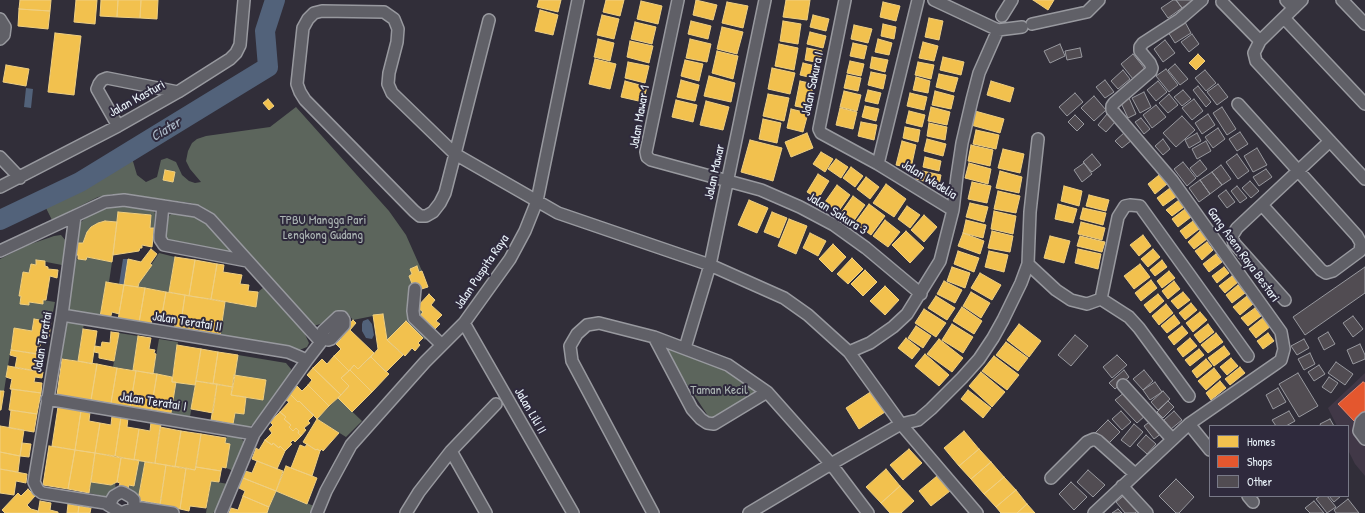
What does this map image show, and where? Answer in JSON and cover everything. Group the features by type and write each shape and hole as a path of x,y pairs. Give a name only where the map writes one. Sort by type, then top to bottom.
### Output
{"street":[{"name":"Jalan Kasturi","path":"0,187 118,126 178,92 230,59 236,53 240,45 241,0"},
{"name":"Jalan Puspita Raya","path":"317,513 326,491 351,445 425,362 464,323 510,259 526,231 537,201 578,0"},
{"name":"Jalan Mawar 1","path":"678,0 646,154 651,160 727,180"},
{"name":"Jalan Mawar","path":"685,348 710,265 765,0"},
{"name":"Jalan Sakura I","path":"846,0 819,130 878,164"},
{"path":"878,164 918,0"},
{"path":"934,0 998,30 1027,26 1087,12 1099,0"},
{"path":"1002,16 1012,0"},
{"name":"Gang Asem Raya Bestari","path":"1094,513 1189,424 1277,364 1281,360 1284,349 1280,332 1172,180 1112,110 1114,102 1150,72 1152,68 1150,63 1140,51 1140,47 1143,43 1180,19 1202,0"},
{"path":"1302,0 1290,4 1284,18 1260,41 1254,53 1256,61 1365,179"},
{"path":"1342,0 1365,24"},
{"path":"1222,2 1260,41"},
{"path":"489,20 455,154 445,193 433,212 426,216 420,216 311,105 300,92 297,84 303,28 308,19 314,13 322,11 384,12 394,19 398,29 398,42 389,73 388,84 392,93 455,154 558,213 710,265 784,298 808,315 849,352 901,424 977,513"},
{"path":"1284,18 1365,104"},
{"path":"0,19 4,23 5,27 4,35 0,39"},
{"path":"953,210 956,176 972,100 979,73 998,30"},
{"path":"118,126 97,89 98,84 102,80 107,78 178,92"},
{"path":"1238,104 1357,236 1361,243 1360,250 1333,271 1326,273 1321,270 1262,205"},
{"path":"749,513 830,464 901,424 918,420 962,378 979,359 1003,320 1021,283 1028,264 1030,212 1038,140"},
{"path":"1285,300 1234,242 1232,236 1237,228 1330,141"},
{"path":"0,158 20,178"},
{"name":"Jalan Wedelia","path":"849,352 870,343 893,327 907,314 940,261 949,231 953,210 878,164"},
{"name":"Jalan Sakura 3","path":"727,180 761,190 800,207 834,225 866,248 920,294"},
{"path":"0,251 101,203 114,200 190,209 206,215 247,261 322,340 254,434 221,513"},
{"path":"163,206 160,239 164,245 247,261"},
{"path":"1101,299 1118,217 1125,206 1140,206 1248,356"},
{"name":"Jalan Teratai","path":"75,216 62,315 34,477 36,486 42,492 105,503 121,513 134,508 173,513"},
{"path":"1028,264 1056,290 1071,300 1087,304 1101,299"},
{"path":"415,289 413,311 414,318 442,345"},
{"path":"1101,299 1129,317 1140,328 1189,396"},
{"name":"Jalan Teratai II","path":"62,315 288,352 307,360"},
{"name":"Jalan Lili II","path":"464,323 573,513"},
{"path":"653,513 572,361 570,346 577,334 587,325 599,323 654,337 685,348 728,366 767,392 830,464 868,513"},
{"path":"654,337 692,409 707,423 714,424 767,392"},
{"path":"1123,385 1172,439"},
{"name":"Jalan Teratai I","path":"47,399 254,434"},
{"path":"406,513 419,492 451,451 496,404"},
{"path":"1365,418 1361,422 1359,430 1365,440"},
{"path":"1189,424 1209,449"},
{"path":"1051,478 1086,442 1094,439 1135,474"},
{"path":"451,451 484,512"},
{"path":"1122,486 1148,513"},
{"path":"110,505 114,496 121,492 132,496 134,500 134,508"}],"shaded area":[{"path":"1365,373 1365,476 1355,464 1349,452 1349,425 1336,425 1328,408"}],"green space":[{"name":"TPBU Mangga Pari Lengkong Gudang","path":"296,107 389,211 406,235 422,271 419,272 416,267 411,269 412,274 409,276 420,304 418,307 423,312 433,331 425,340 406,321 387,340 383,314 353,320 345,312 337,311 323,323 312,325 216,218 201,206 191,203 113,194 98,197 52,220 46,208 132,158 137,175 146,182 157,177 161,160 167,158 176,162 182,175 189,181 195,183 201,182 190,169 186,161 188,151 192,143 197,139 206,136 270,127"},
{"path":"113,204 154,210 154,228 150,228 151,215 119,212 117,222 105,221 98,223 91,227 87,232 83,243 76,243 78,226 82,221"},
{"path":"173,213 199,217 205,220 232,251 227,253 167,241 164,237 167,217"},
{"path":"61,235 66,241 62,265 36,260 36,265 31,264 29,273 23,272 19,296 21,296 20,303 28,305 29,302 42,304 43,300 55,302 51,322 34,319 32,331 14,328 4,391 0,391 0,259 28,245"},
{"path":"159,253 175,257 169,292 138,287 139,283"},
{"path":"87,257 112,262 109,282 106,282 100,317 69,311 68,309 74,259 86,260"},
{"path":"264,287 303,330 309,343 307,347 297,351 220,336 225,302 256,307 258,292"},
{"path":"72,322 84,323 78,361 59,358 65,324"},
{"path":"119,333 138,336 133,370 113,367"},
{"path":"159,339 178,342 172,377 153,374"},
{"name":"Taman Kecil","path":"661,345 697,356 730,372 759,392 712,422"},
{"path":"238,355 286,363 291,369 290,375 256,422 249,427 233,424 235,413 244,414 246,397 263,400 266,381 234,375"},
{"path":"176,382 195,385 190,417 171,413"},
{"path":"338,398 362,421 346,437 317,419"},
{"path":"227,435 241,438 244,442 244,446 234,471 226,468 225,443"},
{"path":"139,460 145,462 138,500 128,490"},
{"path":"211,481 228,484 216,511 213,513 206,513"},
{"path":"91,482 111,485 115,483 116,489 108,497 89,493"},
{"path":"276,491 314,506 310,513 267,513"}],"water":[{"path":"26,88 33,89 31,108 24,107"},
{"path":"123,259 128,259 124,285 119,284"},
{"path":"368,319 372,324 374,335 372,339 366,338 362,331 363,321"}],"building: Homes":[{"path":"20,0 51,0 50,11 19,9"},
{"path":"76,0 97,0 95,24 74,22"},
{"path":"101,0 118,0 117,17 100,16"},
{"path":"118,0 141,0 140,18 117,17"},
{"path":"141,0 158,0 157,19 140,18"},
{"path":"539,0 561,0 558,12 537,7"},
{"path":"606,0 624,0 620,16 603,12"},
{"path":"696,0 717,5 713,20 693,15"},
{"path":"786,0 810,0 807,20 783,17"},
{"path":"1033,0 1054,0 1048,10"},
{"path":"641,1 662,6 658,24 637,19"},
{"path":"727,2 748,6 743,28 722,23"},
{"path":"883,2 900,6 896,21 880,17"},
{"path":"19,9 50,11 48,29 18,26"},
{"path":"540,10 558,15 553,35 535,31"},
{"path":"602,15 619,19 614,39 597,35"},
{"path":"813,15 829,19 826,31 810,27"},
{"path":"929,18 943,21 939,40 925,37"},
{"path":"691,21 711,26 708,39 688,34"},
{"path":"783,21 801,24 798,44 780,41"},
{"path":"635,22 656,27 652,44 631,39"},
{"path":"883,24 896,27 894,39 881,36"},
{"path":"854,25 872,29 868,43 851,39"},
{"path":"722,27 743,32 737,54 717,49"},
{"path":"810,32 826,36 823,48 807,44"},
{"path":"55,33 81,36 74,95 48,92"},
{"path":"598,39 614,43 610,61 594,57"},
{"path":"690,39 711,44 707,62 686,58"},
{"path":"878,39 892,43 889,55 875,52"},
{"path":"630,41 653,46 649,63 627,57"},
{"path":"923,42 938,46 934,61 919,58"},
{"path":"853,43 867,46 864,59 850,56"},
{"path":"779,44 798,48 794,70 775,66"},
{"path":"807,48 822,51 820,63 805,60"},
{"path":"717,51 738,56 733,79 712,73"},
{"path":"1198,54 1205,61 1196,70 1189,63"},
{"path":"872,57 888,60 885,72 870,68"},
{"path":"943,57 964,62 961,75 940,70"},
{"path":"595,59 616,64 610,89 589,84"},
{"path":"685,60 703,64 699,81 681,76"},
{"path":"850,61 864,64 861,76 847,73"},
{"path":"628,62 649,66 645,83 625,78"},
{"path":"918,62 934,65 931,79 915,75"},
{"path":"803,63 820,67 817,79 800,75"},
{"path":"6,65 29,69 26,86 3,82"},
{"path":"772,68 795,73 790,94 768,89"},
{"path":"871,72 886,75 883,89 868,85"},
{"path":"939,74 958,78 954,92 936,87"},
{"path":"847,75 861,78 858,91 844,88"},
{"path":"709,76 735,83 731,102 704,96"},
{"path":"916,77 930,81 928,93 913,90"},
{"path":"681,80 699,85 695,101 677,97"},
{"path":"625,81 647,87 643,102 621,97"},
{"path":"800,81 814,84 809,109 795,106"},
{"path":"991,81 1014,88 1010,102 987,95"},
{"path":"868,90 881,93 878,104 865,101"},
{"path":"844,91 861,95 857,111 840,107"},
{"path":"935,91 954,96 951,109 932,105"},
{"path":"910,93 927,97 924,110 907,106"},
{"path":"768,94 789,98 784,121 763,116"},
{"path":"268,99 274,106 269,110 263,103"},
{"path":"676,100 697,105 693,122 672,117"},
{"path":"706,101 729,107 723,130 700,125"},
{"path":"865,106 879,109 876,121 862,117"},
{"path":"931,107 950,112 947,125 928,121"},
{"path":"840,108 857,112 853,129 836,125"},
{"path":"791,109 808,113 803,132 787,128"},
{"path":"909,111 925,115 922,127 906,123"},
{"path":"975,111 1004,119 1000,133 971,125"},
{"path":"763,119 781,123 777,143 759,139"},
{"path":"861,122 877,125 874,140 858,136"},
{"path":"929,123 947,127 945,140 927,136"},
{"path":"905,127 920,130 918,142 903,138"},
{"path":"976,130 999,135 996,149 973,144"},
{"path":"807,133 813,148 791,157 785,142"},
{"path":"927,139 946,144 943,156 924,151"},
{"path":"750,140 782,148 773,181 741,172"},
{"path":"902,141 916,145 911,168 896,165"},
{"path":"971,145 993,150 990,166 968,161"},
{"path":"1003,149 1024,154 1020,173 998,168"},
{"path":"821,152 833,159 825,172 813,164"},
{"path":"925,157 941,161 939,171 923,167"},
{"path":"836,159 848,167 841,178 828,169"},
{"path":"969,163 991,169 988,184 965,178"},
{"path":"851,167 863,176 855,187 843,178"},
{"path":"165,170 175,172 173,182 163,180"},
{"path":"918,170 941,175 939,185 916,179"},
{"path":"1000,171 1022,177 1019,193 996,188"},
{"path":"818,174 829,181 818,199 807,192"},
{"path":"1159,175 1167,184 1155,194 1148,184"},
{"path":"866,177 879,187 870,199 857,189"},
{"path":"972,182 991,186 987,203 968,199"},
{"path":"886,184 906,199 894,217 873,203"},
{"path":"837,185 850,195 838,212 825,202"},
{"path":"1064,186 1082,191 1079,206 1061,201"},
{"path":"1170,188 1177,196 1163,206 1157,198"},
{"path":"998,191 1020,196 1016,213 994,209"},
{"path":"1089,195 1109,200 1106,211 1086,206"},
{"path":"853,196 865,205 853,222 841,213"},
{"path":"749,200 768,208 757,233 738,225"},
{"path":"1179,200 1184,207 1172,216 1166,210"},
{"path":"970,203 988,207 984,222 966,217"},
{"path":"869,204 885,216 871,235 855,223"},
{"path":"1058,204 1077,209 1073,223 1055,219"},
{"path":"907,206 920,215 910,228 898,219"},
{"path":"1083,208 1106,213 1103,225 1080,219"},
{"path":"1185,209 1191,217 1178,227 1172,219"},
{"path":"994,211 1016,216 1013,234 991,229"},
{"path":"118,212 151,215 150,228 154,228 152,247 142,245 142,248 140,248 139,251 113,255"},
{"path":"772,212 787,218 779,238 764,232"},
{"path":"924,215 937,227 924,242 911,230"},
{"path":"789,219 807,226 796,254 778,246"},
{"path":"885,220 900,232 888,247 873,236"},
{"path":"966,220 986,225 983,238 963,233"},
{"path":"105,221 117,222 112,262 87,257 86,260 78,259 78,255 74,255 76,243 83,243 87,232 91,227"},
{"path":"1193,221 1199,229 1186,239 1180,231"},
{"path":"1081,222 1105,228 1102,240 1078,234"},
{"path":"906,231 924,248 910,263 892,245"},
{"path":"992,231 1013,236 1010,252 988,248"},
{"path":"1200,231 1207,239 1194,249 1188,242"},
{"path":"810,233 826,241 818,256 803,248"},
{"path":"963,233 984,241 980,254 958,246"},
{"path":"1143,235 1151,246 1139,256 1130,245"},
{"path":"1050,236 1070,241 1064,263 1044,258"},
{"path":"1080,236 1105,242 1102,252 1077,246"},
{"path":"1207,242 1213,250 1202,260 1195,251"},
{"path":"833,244 846,257 832,272 819,259"},
{"path":"151,249 157,254 138,287 124,285 128,259 141,262"},
{"path":"1078,249 1101,254 1098,269 1075,263"},
{"path":"1153,249 1160,257 1148,267 1141,259"},
{"path":"958,251 979,258 974,272 954,264"},
{"path":"989,251 1008,255 1004,272 985,267"},
{"path":"1216,254 1222,262 1209,272 1203,264"},
{"path":"175,257 195,260 189,296 169,292"},
{"path":"852,258 863,269 848,284 837,274"},
{"path":"36,260 45,261 45,266 48,267 48,269 58,270 57,278 50,276 46,300 43,300 43,304 29,302 29,305 20,304 21,296 19,296 23,272 29,273 31,264 36,265"},
{"path":"195,260 217,264 211,299 189,296"},
{"path":"1162,260 1167,267 1155,276 1150,270"},
{"path":"217,264 224,265 223,272 242,275 240,284 249,285 248,291 258,292 256,307 211,299"},
{"path":"1140,264 1150,277 1134,289 1124,276"},
{"path":"417,266 419,272 422,271 428,287 415,291 409,276 412,274 410,269"},
{"path":"952,267 970,273 965,288 947,281"},
{"path":"1224,267 1229,273 1217,283 1212,276"},
{"path":"865,270 877,282 863,296 851,284"},
{"path":"1169,271 1175,278 1162,288 1157,281"},
{"path":"980,273 1001,285 992,300 971,288"},
{"path":"1232,276 1238,282 1225,293 1219,286"},
{"path":"1151,280 1157,288 1141,301 1135,293"},
{"path":"944,281 962,290 955,303 937,294"},
{"path":"1174,281 1180,289 1168,299 1162,291"},
{"path":"106,282 124,285 119,314 112,312 110,319 100,317"},
{"path":"124,285 145,288 139,323 118,320"},
{"path":"1238,285 1245,293 1232,303 1226,295"},
{"path":"885,286 899,300 885,315 870,301"},
{"path":"145,288 166,292 161,320 152,318 151,325 139,323"},
{"path":"166,292 185,295 180,329 174,328 175,322 161,320"},
{"path":"971,292 990,303 981,318 963,306"},
{"path":"1183,292 1190,300 1178,309 1171,301"},
{"path":"429,294 435,300 431,305 442,315 436,321 440,324 433,331 419,317 423,312 417,307"},
{"path":"1158,294 1164,301 1150,313 1144,305"},
{"path":"185,295 225,302 220,336 180,329"},
{"path":"936,296 955,308 947,320 928,308"},
{"path":"1247,296 1253,304 1240,315 1233,307"},
{"path":"1191,303 1197,310 1185,320 1179,313"},
{"path":"1166,304 1173,313 1159,325 1152,316"},
{"path":"962,307 982,321 974,334 953,321"},
{"path":"1255,308 1261,316 1248,326 1241,318"},
{"path":"924,309 946,323 936,337 915,323"},
{"path":"1200,312 1207,320 1193,332 1186,323"},
{"path":"383,314 387,340 403,355 386,372 371,357 378,349 373,315"},
{"path":"1174,315 1180,323 1167,333 1161,326"},
{"path":"1264,317 1271,326 1256,338 1249,329"},
{"path":"34,319 51,322 49,337 45,336 44,344 41,343 40,346 37,346 36,354 11,350 14,328 32,331"},
{"path":"353,320 356,323 350,330 374,353 358,369 354,365 349,371 334,356 341,349 336,344 341,339 338,337"},
{"path":"406,321 423,338 418,343 420,345 415,351 412,348 405,356 387,340"},
{"path":"952,324 973,337 963,353 942,340"},
{"path":"1019,324 1041,341 1029,357 1007,340"},
{"path":"1208,324 1214,332 1200,343 1194,335"},
{"path":"916,326 931,336 923,348 908,338"},
{"path":"1182,326 1188,333 1174,345 1168,337"},
{"path":"83,329 97,331 92,364 78,361"},
{"path":"111,332 119,333 114,361 99,358 99,353 94,352 95,346 101,347 102,342 110,343"},
{"path":"1216,333 1223,342 1208,353 1201,345"},
{"path":"1268,333 1274,341 1263,349 1257,341"},
{"path":"138,336 151,338 149,349 155,350 154,353 156,354 153,374 133,370"},
{"path":"906,338 920,349 912,359 898,348"},
{"path":"1190,338 1197,346 1183,357 1177,349"},
{"path":"939,339 963,358 952,372 927,354"},
{"path":"1006,342 1028,358 1018,371 996,355"},
{"path":"177,345 201,349 195,385 172,382"},
{"path":"1224,346 1230,354 1214,366 1208,358"},
{"path":"201,349 218,352 213,384 196,381"},
{"path":"1199,349 1204,355 1190,366 1185,360"},
{"path":"11,350 39,354 36,371 15,368 17,357 10,355"},
{"path":"218,352 238,355 233,387 213,384"},
{"path":"925,354 949,375 939,386 915,366"},
{"path":"334,356 349,371 341,378 349,386 341,395 313,368 322,359 327,364"},
{"path":"994,356 1019,375 1007,390 982,371"},
{"path":"371,357 389,374 372,392 350,370 354,365 358,369"},
{"path":"1231,358 1238,366 1227,375 1220,367"},
{"path":"62,359 97,364 91,400 57,395"},
{"path":"1206,359 1212,366 1197,378 1192,371"},
{"path":"97,364 117,368 111,403 91,400"},
{"path":"8,366 43,372 42,378 35,377 34,382 42,383 41,393 10,389 12,379 6,377"},
{"path":"1240,367 1245,373 1230,385 1225,379"},
{"path":"117,368 136,371 130,407 111,403"},
{"path":"313,368 341,395 329,406 308,385 312,380 307,375"},
{"path":"1214,368 1221,377 1206,390 1198,381"},
{"path":"350,370 372,392 352,412 338,398 349,386 341,378"},
{"path":"136,371 157,374 151,410 130,407"},
{"path":"981,372 1005,392 992,407 969,386"},
{"path":"157,374 172,377 172,382 176,382 171,413 151,410"},
{"path":"234,375 266,380 263,400 231,395"},
{"path":"196,381 217,384 213,413 191,409"},
{"path":"1220,381 1226,388 1211,400 1206,393"},
{"path":"217,384 233,387 231,395 246,397 244,414 235,413 233,424 211,420"},
{"path":"308,385 329,406 317,419 290,394 297,386 302,391"},
{"path":"12,389 41,393 37,414 9,410"},
{"path":"968,390 991,408 983,418 961,399"},
{"path":"0,391 4,391 1,410 0,410"},
{"path":"872,391 885,412 859,429 846,408"},
{"path":"290,394 314,415 308,421 310,423 304,428 306,430 301,436 296,428 293,431 289,427 291,425 284,419 286,417 280,412 289,402 286,400"},
{"path":"58,407 81,411 75,450 52,446"},
{"path":"11,410 37,414 34,432 9,428"},
{"path":"81,411 90,412 89,421 100,423 95,453 75,450"},
{"path":"280,412 286,417 284,419 291,425 289,427 293,431 296,428 301,436 295,442 293,440 290,443 292,444 285,451 280,446 279,448 273,443 272,445 265,440 272,433 269,429 273,425 270,422"},
{"path":"112,416 121,417 115,456 95,453 100,423 111,425"},
{"path":"121,417 128,418 127,427 139,429 134,460 115,456"},
{"path":"317,419 339,433 323,451 322,449 320,451 317,449 316,450 303,442"},
{"path":"151,422 161,424 155,463 134,460 139,429 150,431"},
{"path":"0,426 24,430 20,456 0,452"},
{"path":"160,427 181,431 175,467 155,463"},
{"path":"181,431 201,434 195,470 175,467"},
{"path":"964,431 979,449 959,466 944,448"},
{"path":"201,434 226,438 225,443 230,444 226,468 222,467 221,471 196,467"},
{"path":"265,440 272,445 273,443 279,448 280,446 285,451 277,469 252,459 256,448 259,450"},
{"path":"22,443 31,444 29,457 20,456"},
{"path":"307,444 320,451 312,476 291,468 300,445 305,447"},
{"path":"49,446 75,450 68,489 43,485"},
{"path":"909,449 922,463 903,480 890,465"},
{"path":"979,449 991,462 971,479 959,466"},
{"path":"75,450 95,453 89,493 68,489"},
{"path":"0,452 20,456 18,472 0,469"},
{"path":"95,453 121,458 117,482 111,485 91,482"},
{"path":"121,458 139,460 134,486 129,485 128,489 119,487 120,483 117,482"},
{"path":"257,461 283,471 276,491 243,478 245,471 252,473"},
{"path":"145,462 166,465 160,504 138,500"},
{"path":"991,462 1004,477 984,494 971,479"},
{"path":"166,465 186,468 180,509 160,506"},
{"path":"286,466 317,478 307,504 276,491"},
{"path":"196,467 221,471 219,482 211,481 206,508 190,506 189,511 180,509 186,468 195,470"},
{"path":"0,469 27,474 26,483 16,481 14,495 0,493"},
{"path":"886,469 900,486 881,503 866,487"},
{"path":"937,476 950,491 931,506 919,491"},
{"path":"1004,477 1016,490 996,507 984,494"},
{"path":"243,478 276,491 269,507 243,496 245,491 239,488"},
{"path":"900,486 914,501 901,513 890,513 881,503"},
{"path":"28,489 35,496 27,505 31,509 38,511 38,513 5,513 2,510 18,493 21,496"},
{"path":"1016,490 1027,504 1017,513 1001,513 996,507"},
{"path":"243,496 269,507 267,513 229,513 231,508 238,510"},
{"path":"40,501 51,503 50,510 58,513 38,513"},
{"path":"68,504 79,506 78,513 67,513"},
{"path":"1027,504 1035,513 1017,513"},
{"path":"79,506 91,508 90,513 78,513"}],"building: Shops":[{"path":"1363,382 1365,383 1365,411 1354,421 1338,404"}],"building: Other":[{"path":"1173,0 1176,0 1182,8 1168,18 1161,8"},
{"path":"1176,0 1194,0 1182,8"},
{"path":"1185,22 1191,33 1175,43 1168,32"},
{"path":"1192,34 1199,44 1189,52 1181,42"},
{"path":"1165,40 1175,53 1163,62 1154,49"},
{"path":"1060,44 1065,56 1050,63 1044,51"},
{"path":"1080,48 1082,57 1067,60 1065,51"},
{"path":"1133,54 1145,69 1133,79 1121,64"},
{"path":"1175,64 1188,79 1180,85 1168,70"},
{"path":"1166,69 1178,85 1169,92 1156,76"},
{"path":"1123,70 1130,79 1118,89 1111,81"},
{"path":"1205,70 1216,83 1206,91 1195,78"},
{"path":"1105,80 1114,92 1105,98 1096,87"},
{"path":"1158,81 1167,92 1156,101 1147,90"},
{"path":"1218,84 1228,97 1217,105 1207,92"},
{"path":"1198,86 1211,102 1206,107 1193,90"},
{"path":"1183,90 1191,99 1182,106 1174,97"},
{"path":"1144,92 1151,107 1140,113 1132,98"},
{"path":"1075,93 1083,102 1067,116 1059,107"},
{"path":"1169,94 1178,105 1168,113 1159,103"},
{"path":"1094,96 1106,110 1094,121 1081,108"},
{"path":"1129,98 1136,114 1128,118 1121,103"},
{"path":"1194,99 1203,111 1192,120 1182,108"},
{"path":"1156,105 1166,117 1152,128 1143,115"},
{"path":"1222,107 1236,129 1227,135 1213,113"},
{"path":"1107,114 1116,121 1106,132 1098,125"},
{"path":"1208,114 1215,125 1202,134 1195,123"},
{"path":"1075,115 1084,124 1077,131 1068,122"},
{"path":"1182,116 1195,130 1176,147 1163,133"},
{"path":"1141,118 1150,129 1144,134 1135,122"},
{"path":"1218,128 1225,139 1213,148 1205,137"},
{"path":"1125,132 1132,140 1122,148 1115,141"},
{"path":"1240,132 1248,144 1237,151 1229,139"},
{"path":"1197,133 1201,141 1189,148 1185,140"},
{"path":"1163,139 1170,149 1163,155 1155,146"},
{"path":"1206,141 1211,151 1197,159 1192,149"},
{"path":"1257,148 1267,165 1253,172 1244,156"},
{"path":"1092,154 1101,165 1092,172 1083,162"},
{"path":"1237,154 1249,171 1238,179 1226,162"},
{"path":"1200,160 1207,169 1197,177 1190,168"},
{"path":"1183,162 1196,178 1187,186 1174,169"},
{"path":"1084,163 1092,174 1082,182 1074,170"},
{"path":"1221,165 1231,179 1222,185 1212,172"},
{"path":"1266,169 1272,177 1259,186 1253,177"},
{"path":"1212,172 1222,185 1210,194 1200,180"},
{"path":"1200,180 1210,194 1199,202 1189,188"},
{"path":"1250,181 1259,191 1251,198 1242,188"},
{"path":"1237,186 1247,198 1240,203 1231,191"},
{"path":"1226,190 1235,202 1227,208 1218,196"},
{"path":"1365,267 1365,293 1305,335 1293,317"},
{"path":"1353,316 1363,329 1353,337 1343,323"},
{"path":"1328,332 1335,344 1324,350 1318,338"},
{"path":"1075,335 1088,346 1071,366 1058,355"},
{"path":"1304,339 1309,348 1297,355 1291,346"},
{"path":"1360,344 1365,355 1365,359 1353,364 1347,350"},
{"path":"1310,353 1315,364 1304,370 1298,359"},
{"path":"1117,355 1127,365 1112,378 1103,367"},
{"path":"1336,362 1353,374 1345,385 1328,373"},
{"path":"1319,365 1325,374 1314,381 1308,372"},
{"path":"1124,370 1129,377 1115,389 1109,383"},
{"path":"1144,370 1153,381 1143,390 1133,379"},
{"path":"1298,373 1318,406 1299,417 1279,384"},
{"path":"1329,377 1338,383 1331,393 1322,387"},
{"path":"1155,382 1162,392 1150,400 1143,390"},
{"path":"1278,388 1286,402 1273,409 1266,395"},
{"path":"1163,391 1170,399 1158,410 1151,402"},
{"path":"1125,392 1146,415 1137,423 1115,400"},
{"path":"1168,401 1174,407 1163,418 1157,412"},
{"path":"1121,411 1131,422 1122,430 1112,419"},
{"path":"1174,411 1182,420 1171,429 1164,420"},
{"path":"1289,411 1295,421 1288,425 1275,425 1272,420"},
{"path":"1330,419 1333,425 1320,425"},
{"path":"1108,420 1120,432 1107,445 1095,433"},
{"path":"1152,420 1162,433 1154,439 1144,426"},
{"path":"1134,424 1143,432 1130,447 1121,440"},
{"path":"1146,435 1156,444 1147,454 1137,445"},
{"path":"1088,470 1105,485 1093,497 1077,482"},
{"path":"1176,479 1194,497 1179,513 1176,513 1159,496"},
{"path":"1071,482 1087,497 1074,510 1059,494"},
{"path":"1126,494 1139,510 1135,513 1125,513 1116,502"},
{"path":"1319,497 1328,497 1336,507 1327,513 1316,499"},
{"path":"1330,497 1340,497 1334,502"},
{"path":"1348,499 1359,513 1336,513 1334,510"},
{"path":"1314,501 1324,513 1310,513 1305,508"},
{"path":"1118,509 1122,513 1112,513"}],"waterway":[{"name":"Ciater","path":"0,220 80,182 268,67 265,31 275,0"}]}
